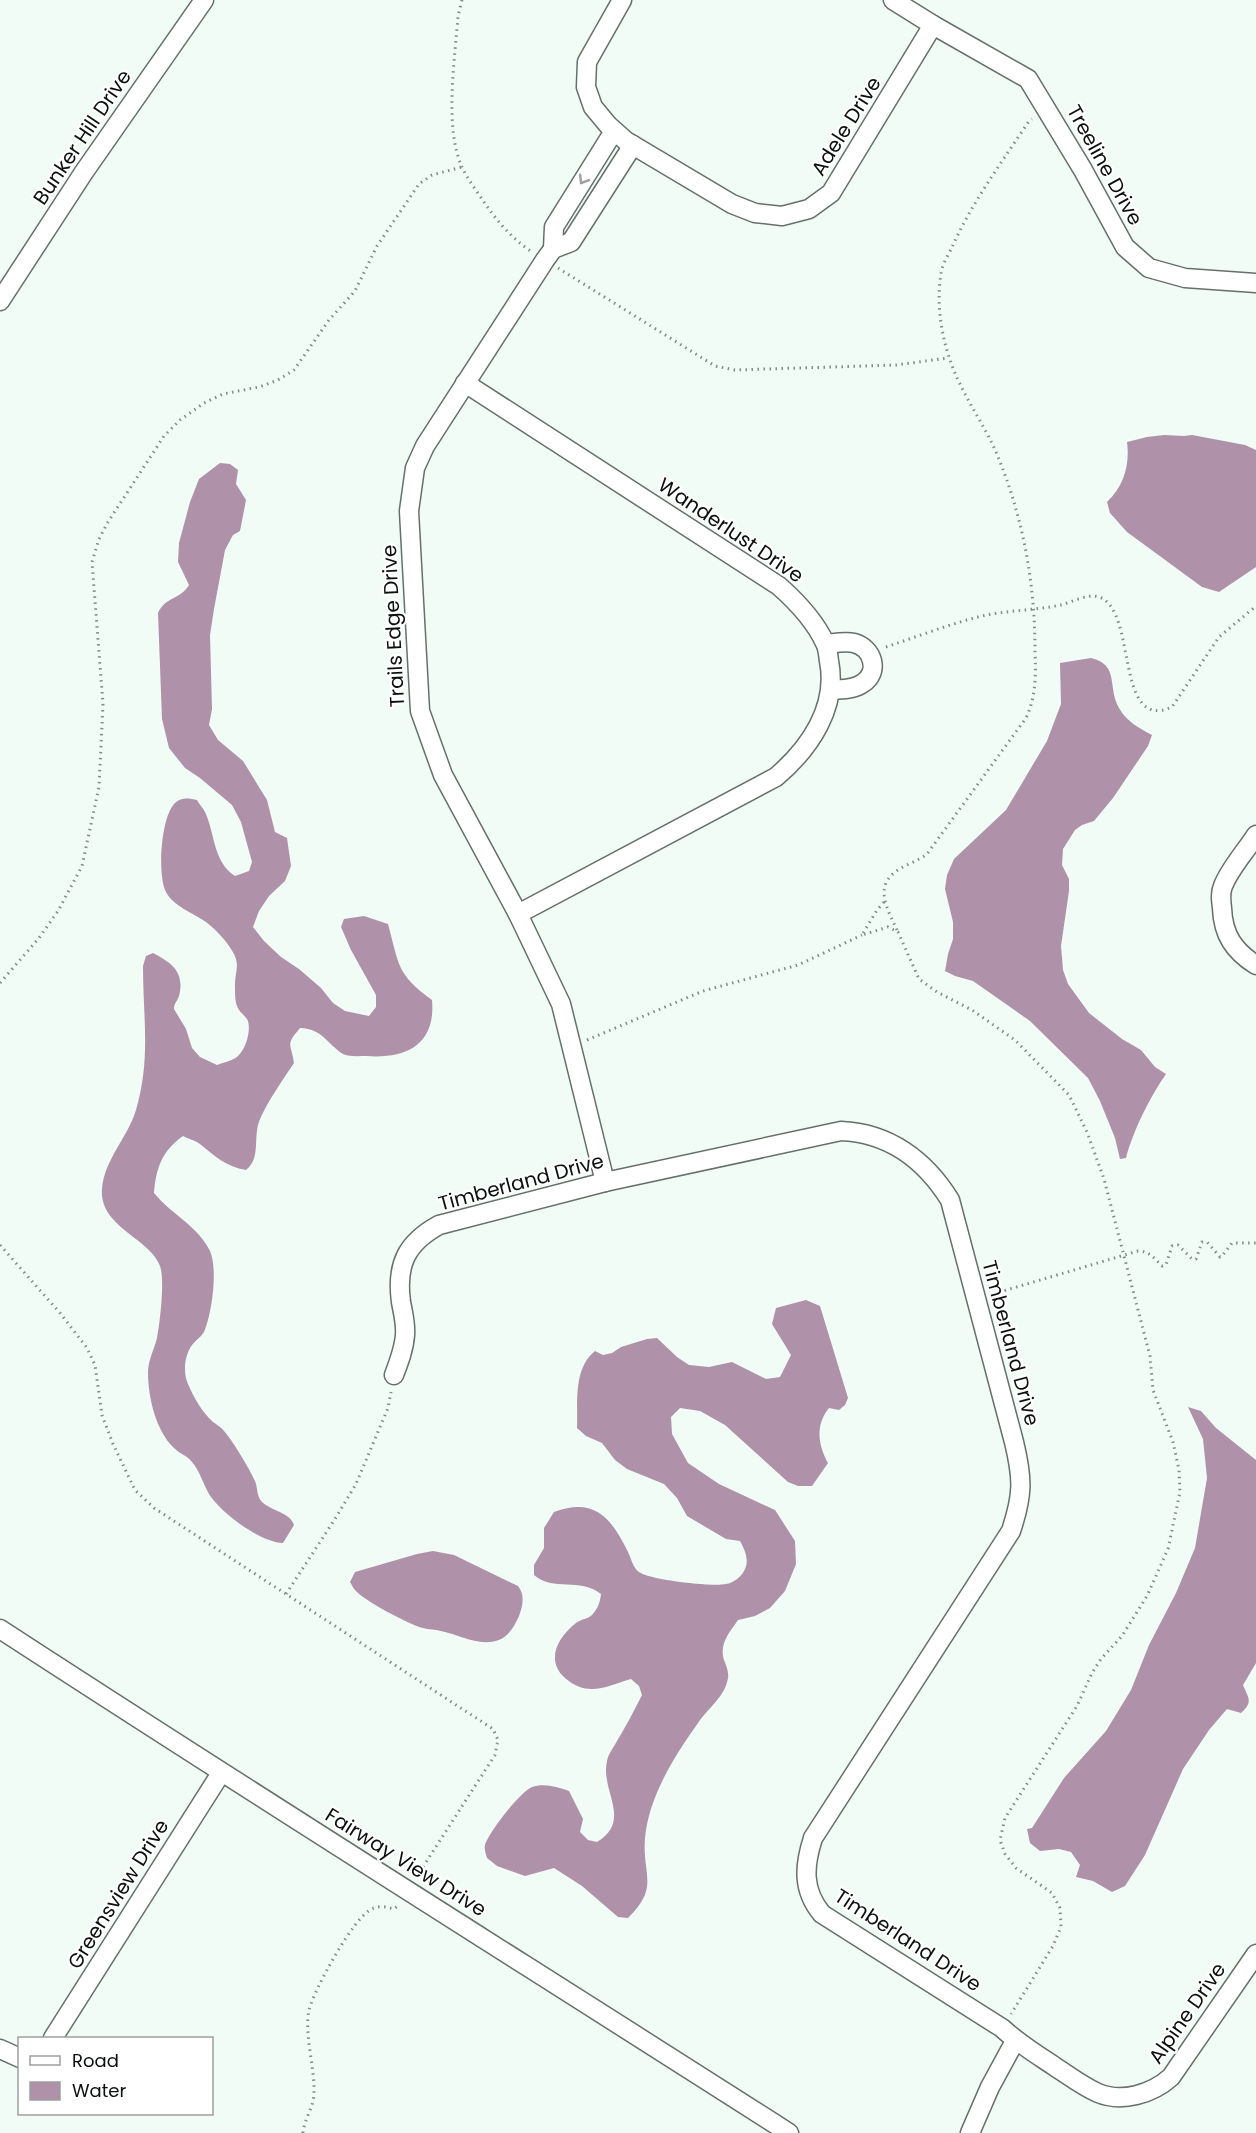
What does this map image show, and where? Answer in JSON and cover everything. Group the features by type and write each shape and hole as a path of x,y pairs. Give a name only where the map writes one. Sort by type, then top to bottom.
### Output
{"street":[{"name":"Bunker Hill Drive","path":"0,301 84,172 204,0"},
{"path":"622,0 587,62 586,87 593,107 614,131 633,145"},
{"path":"893,0 933,25"},
{"name":"Treeline Drive","path":"933,25 1028,79 1048,109 1125,247 1149,268 1185,278 1256,283"},
{"name":"Adele Drive","path":"633,145 732,204 755,213 782,216 809,209 831,193 933,25"},
{"name":"Trails Edge Drive","path":"605,1182 561,1004 518,914 443,775 420,711 409,511 415,468 425,446 549,255 554,227 614,131"},
{"name":"Trails Edge Drive","path":"549,255 571,242 633,145"},
{"name":"Wanderlust Drive","path":"465,383 779,586 797,602 826,644 830,669 831,690 818,726 796,760 776,777 518,914"},
{"path":"826,644 851,642 860,645 869,653 874,663 871,675 865,682 855,687 831,690"},
{"path":"1256,834 1224,884 1221,895 1222,919 1230,941 1244,957 1256,965"},
{"name":"Timberland Drive","path":"394,1376 402,1354 405,1333 399,1277 404,1259 425,1233 439,1225 605,1182 841,1131 860,1131 882,1139 903,1150 923,1165 939,1182 950,1200 1020,1468 1022,1490 1018,1511 1011,1531 813,1838 806,1869 813,1903 822,1914 1002,2028 1018,2042"},
{"name":"Fairway View Drive","path":"0,1629 221,1773 409,1890 789,2133"},
{"name":"Greensview Drive","path":"54,2037 221,1773"},
{"name":"Alpine Drive","path":"1018,2042 1098,2093 1121,2097 1150,2090 1162,2085 1171,2077 1256,1954"},
{"path":"970,2133 993,2080 1018,2042"},
{"path":"0,2049 18,2057"}],"path":[{"path":"462,0 458,16 452,121 462,167 489,210 518,242 549,255 715,366 735,370 896,365 949,357"},
{"path":"1009,2017 1053,1946 1061,1927 1060,1908 1052,1893 1017,1868 1005,1854 1000,1840 1005,1818 1077,1706 1092,1673 1122,1636 1147,1596 1168,1549 1180,1492 1179,1470 1173,1442 1153,1390 1150,1356 1104,1179 1087,1132 1069,1095 1015,1040 972,1010 937,992 920,979 884,902 886,882 894,872 917,862 927,854 1026,718 1032,705 1036,681 1034,610 1026,548 1015,501 996,450 959,383 949,357 938,307 941,272 967,214 1029,121 1048,109"},
{"path":"0,983 39,938 58,911 82,866 99,787 103,704 92,562 99,539 108,522 164,435 180,420 204,403 223,394 259,387 278,380 294,370 329,320 355,291 377,246 419,184 432,175 462,167"},
{"path":"869,653 979,617 1034,610 1099,596 1111,605 1118,620 1131,680 1139,700 1149,709 1162,712 1172,707 1219,637 1256,606"},
{"path":"862,935 884,902"},
{"path":"572,1047 702,991 798,965 862,935 888,927 898,932"},
{"path":"977,1299 1123,1254 1145,1251 1162,1266 1166,1265 1172,1246 1178,1245 1192,1259 1196,1259 1202,1242 1207,1242 1220,1257 1232,1242 1256,1243"},
{"path":"0,1245 60,1313 87,1348 95,1365 102,1414 113,1444 135,1490 154,1508 482,1720 496,1734 498,1748 495,1755 419,1873"},
{"path":"286,1594 336,1519 356,1484 388,1408 394,1376"},
{"path":"303,2133 314,2096 309,2010 329,1964 360,1918 370,1909 382,1906 394,1908 407,1899 409,1890"}],"water":[{"path":"1164,435 1192,435 1245,445 1256,450 1256,567 1219,592 1202,587 1127,532 1110,513 1107,502 1122,482 1128,459 1127,442"},
{"path":"220,463 230,464 238,470 236,484 246,500 240,531 233,535 225,550 214,609 210,635 212,709 209,725 218,740 243,761 267,800 275,832 287,838 291,866 285,881 269,896 259,911 253,927 281,957 321,988 333,1003 345,1011 369,1016 376,1007 376,995 341,927 344,919 364,916 388,924 397,959 405,975 432,1000 429,1028 423,1038 416,1046 394,1055 345,1055 314,1031 300,1028 291,1041 294,1063 264,1110 258,1125 255,1155 250,1166 246,1170 227,1164 198,1143 183,1136 165,1154 156,1176 154,1193 199,1234 210,1251 214,1269 209,1314 204,1332 187,1354 186,1380 202,1409 223,1430 241,1455 255,1481 262,1502 292,1521 294,1525 283,1543 264,1538 242,1526 223,1510 209,1494 195,1466 174,1448 162,1432 151,1403 148,1373 161,1312 160,1266 155,1256 116,1223 108,1213 103,1202 102,1189 107,1168 128,1130 141,1091 145,1056 143,966 146,956 153,953 171,965 178,974 180,988 174,1009 186,1029 192,1048 200,1057 217,1065 234,1059 243,1049 248,1035 248,1021 236,1002 237,964 234,955 213,928 169,897 163,884 161,860 166,820 175,803 185,798 197,800 204,810 218,855 228,870 235,876 249,871 252,862 241,822 232,805 185,768 169,748 162,719 158,613 165,604 189,585 178,562 179,543 199,479"},
{"path":"1091,658 1100,661 1109,671 1116,700 1122,713 1152,735 1148,746 1113,798 1094,821 1075,830 1063,849 1062,865 1069,879 1069,891 1061,946 1063,970 1068,984 1089,1013 1122,1039 1141,1050 1155,1067 1166,1074 1143,1114 1126,1158 1120,1159 1115,1138 1088,1078 1030,1021 973,981 945,971 953,939 953,922 945,889 947,875 954,859 1006,810 1047,741 1061,704 1060,663"},
{"path":"806,1300 820,1306 848,1398 839,1410 829,1408 822,1421 820,1442 828,1463 812,1486 798,1486 788,1482 725,1425 700,1411 680,1408 671,1417 672,1434 688,1463 719,1484 775,1510 795,1541 796,1564 785,1591 770,1608 755,1616 738,1620 726,1639 723,1654 728,1673 726,1685 720,1697 702,1718 672,1763 657,1792 647,1822 645,1851 647,1889 644,1898 628,1918 618,1917 582,1886 554,1868 525,1876 497,1866 487,1858 485,1850 492,1831 505,1813 527,1790 541,1785 569,1791 583,1819 580,1832 588,1840 597,1842 607,1833 613,1824 614,1815 606,1772 608,1758 642,1695 639,1686 631,1679 598,1689 590,1689 573,1684 559,1671 555,1656 559,1642 576,1623 592,1615 601,1594 584,1586 550,1583 534,1575 534,1565 544,1548 544,1528 554,1512 580,1507 591,1509 600,1513 615,1529 639,1572 681,1582 708,1585 729,1583 743,1573 747,1559 740,1541 726,1539 687,1516 677,1498 664,1484 627,1469 615,1460 602,1443 586,1436 577,1428 580,1376 588,1358 595,1351 603,1355 612,1353 621,1347 657,1338 689,1365 709,1367 732,1362 766,1379 780,1377 791,1355 772,1324 776,1308"},
{"path":"1188,1407 1201,1411 1216,1428 1256,1460 1256,1663 1243,1685 1248,1697 1247,1706 1241,1713 1227,1709 1209,1730 1183,1769 1145,1855 1125,1886 1112,1892 1093,1881 1076,1877 1080,1865 1071,1852 1059,1849 1040,1851 1030,1843 1027,1829 1032,1828 1064,1778 1106,1731 1131,1690 1149,1645 1176,1593 1195,1548 1207,1478 1203,1439"},
{"path":"433,1551 454,1555 518,1586 523,1600 522,1608 516,1623 506,1636 499,1640 484,1642 425,1629 367,1600 355,1590 350,1582 355,1572"}]}
